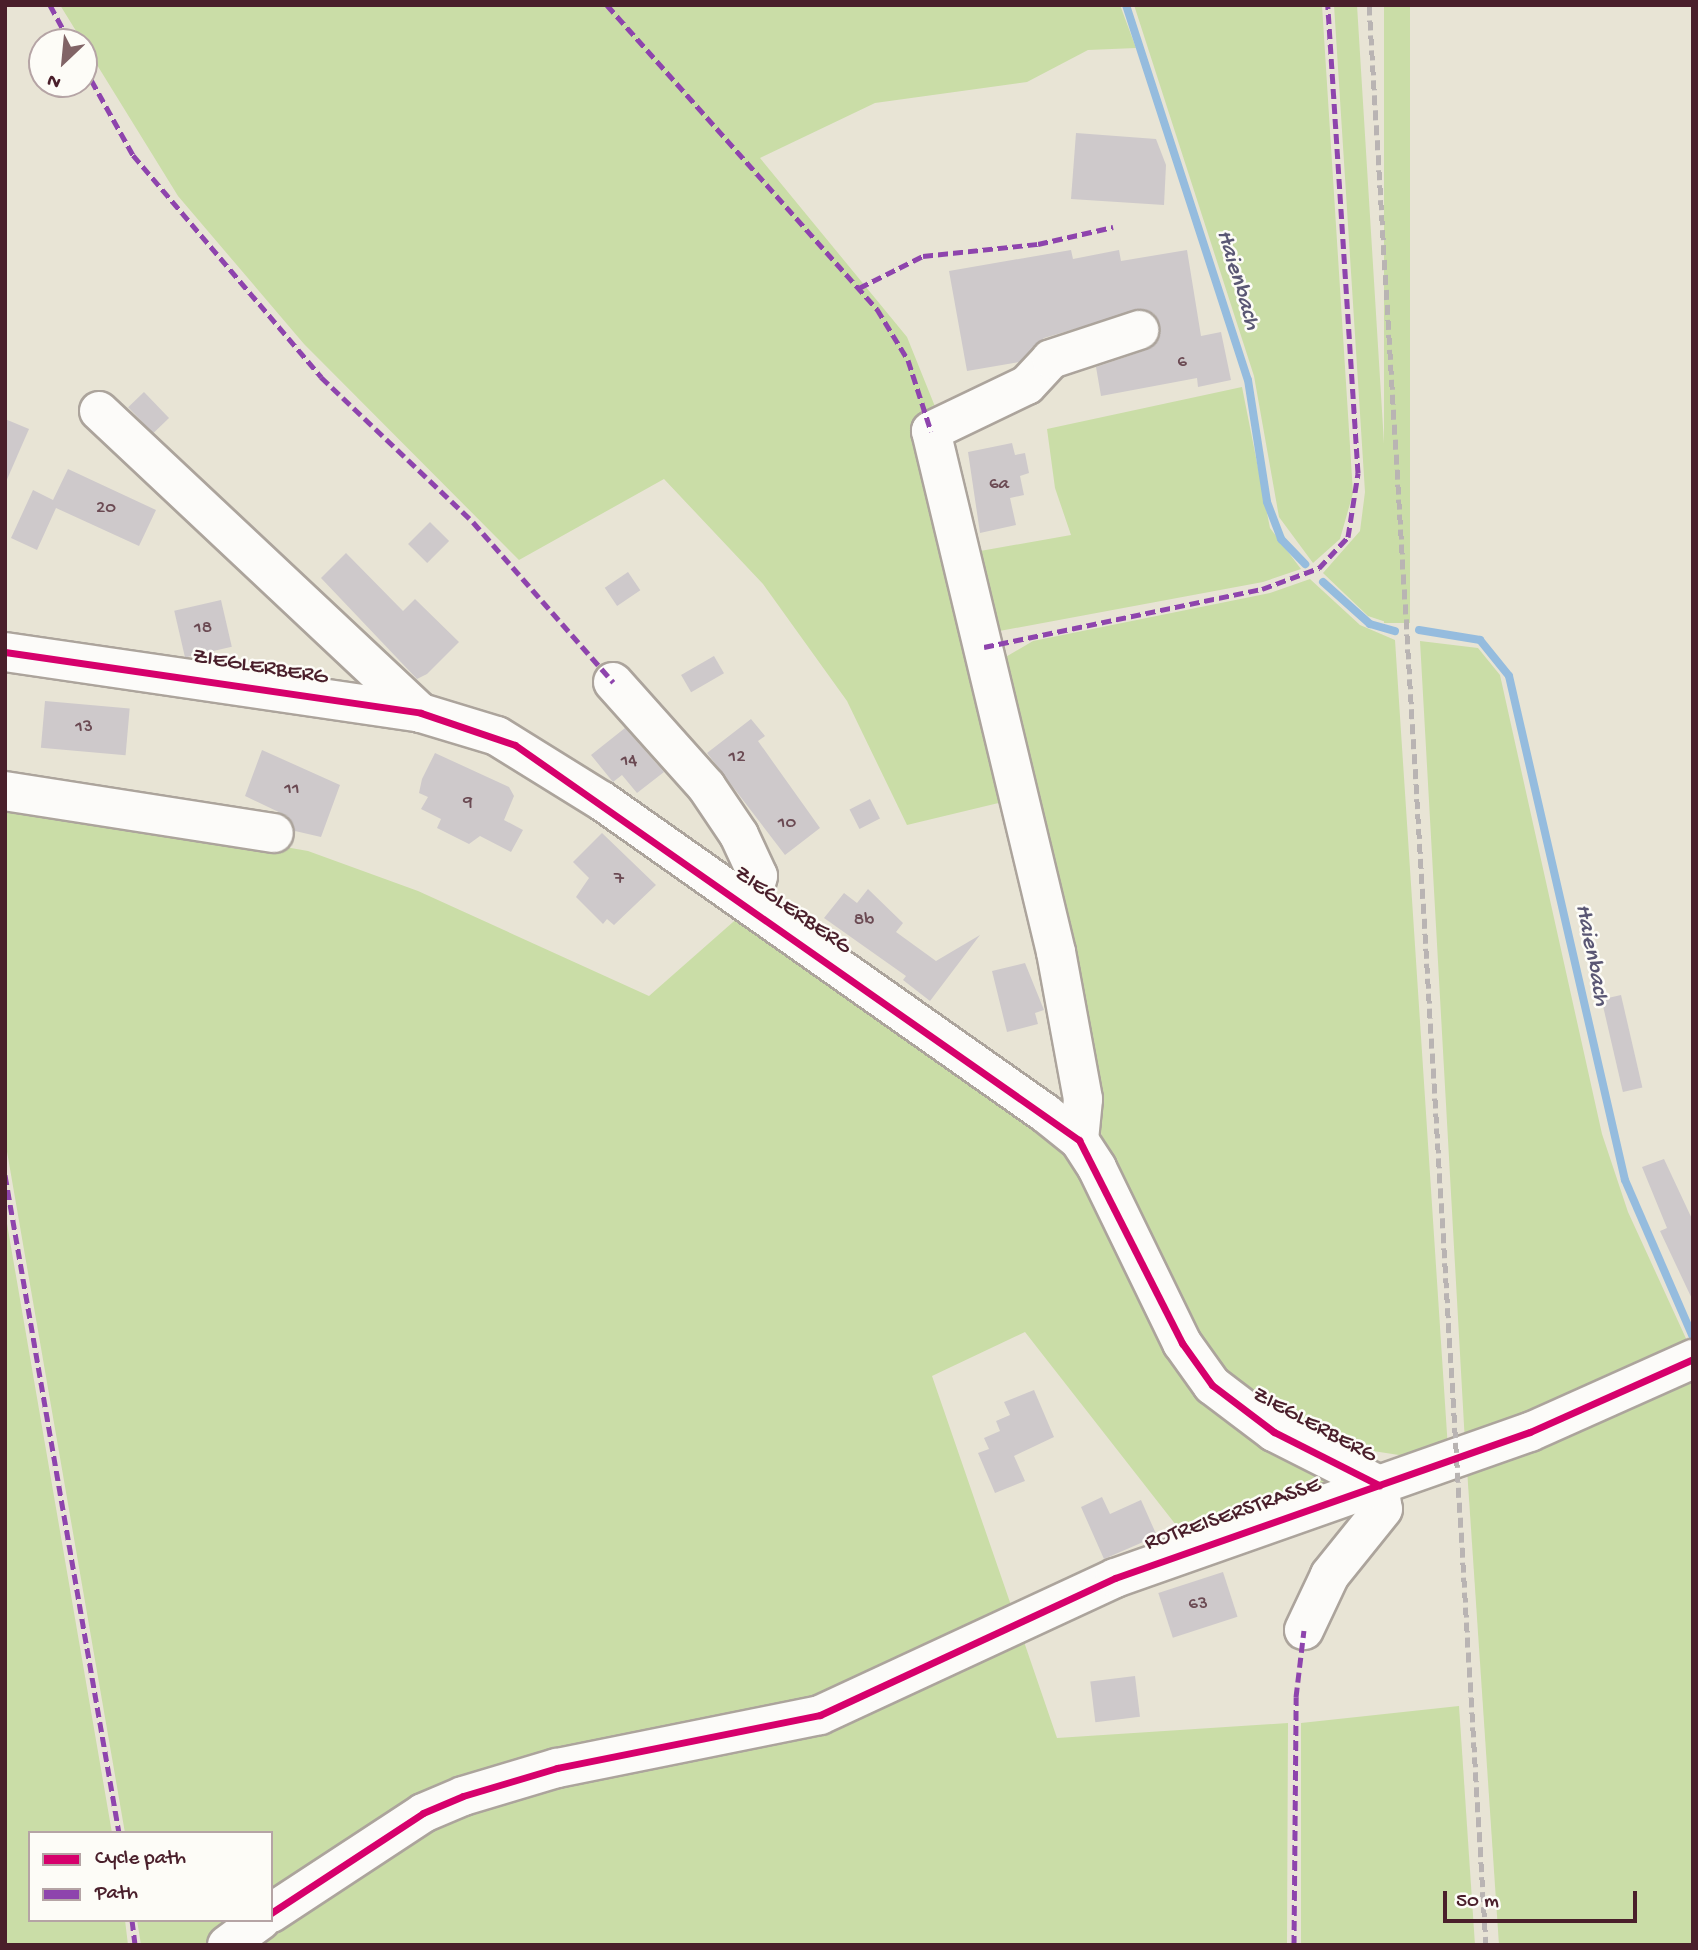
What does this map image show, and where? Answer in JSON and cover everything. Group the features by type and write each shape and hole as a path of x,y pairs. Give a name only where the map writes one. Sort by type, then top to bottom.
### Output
{"street":[{"path":"1079,1140 1083,1099 1056,952 931,430 1027,385 1051,359 1139,330"},
{"path":"99,411 421,713"},
{"name":"ZIEGLERBERG","path":"5,652 421,713 515,745 750,905 1079,1140 1182,1343 1212,1385 1274,1432 1379,1485"},
{"name":"ZIEGLERBERG","path":"613,682 685,760 734,826 756,866 750,905"},
{"path":"5,790 274,833"},
{"name":"ROTREISERSTRASSE","path":"273,1912 403,1825 463,1796 557,1768 820,1715 1023,1619 1182,1551 1530,1432 1691,1360"},
{"path":"1304,1630 1330,1574 1383,1508 1379,1485"},
{"path":"227,1945 258,1922"}],"green space":[{"path":"60,5 1120,5 1136,48 1088,50 1027,82 875,103 760,158 907,337 938,414 933,405 922,423 1011,800 907,825 847,701 763,584 664,479 519,560 304,344 178,196 98,67 98,28 74,28"},
{"path":"1134,5 1322,5 1353,493 1340,539 1313,563 1279,517 1254,376"},
{"path":"1334,5 1357,5 1395,622 1389,623 1368,616 1323,573 1360,531 1365,492"},
{"path":"1384,5 1410,5 1410,623 1384,623"},
{"path":"1242,387 1270,528 1301,569 1263,582 994,632 969,553 1071,535 1055,488 1047,429"},
{"path":"1310,579 1360,625 1395,640 1448,1449 1412,1457 1334,1445 1223,1381 1107,1160 997,662 1033,641 1270,593"},
{"path":"1420,641 1478,648 1500,675 1602,1134 1628,1212 1689,1345 1465,1443"},
{"path":"5,797 308,851 418,891 649,996 741,915 993,1092 1071,1157 1165,1334 1331,1481 1329,1487 1183,1534 1025,1332 932,1376 1013,1611 848,1691 597,1749 273,1899 273,1831 125,1831 5,1140"},
{"path":"5,1212 112,1831 28,1831 28,1922 125,1922 128,1945 5,1945"},
{"path":"1693,1372 1693,1945 1499,1945 1467,1469"},
{"path":"1021,1633 1057,1738 1288,1723 1287,1945 245,1945 415,1829"},
{"path":"1459,1706 1475,1945 1301,1945 1301,1723"},
{"path":"137,1922 239,1922 207,1945 141,1945"}],"building":[{"path":"1076,133 1156,139 1166,165 1164,205 1071,199"},
{"path":"1071,250 1073,259 1119,250 1121,261 1187,250 1201,336 1221,332 1231,380 1198,387 1197,378 1101,396 1096,367 1146,350 1160,335 1154,314 1143,309 1044,338 1019,362 967,371 949,271"},
{"path":"144,392 169,418 153,433 128,407"},
{"path":"5,419 29,429 5,484"},
{"path":"1012,443 1015,455 1025,453 1029,473 1020,476 1024,495 1010,498 1016,525 980,533 968,452"},
{"path":"68,469 156,510 139,546 56,508 37,550 11,538 33,490 53,500"},
{"path":"430,522 449,541 427,563 408,544"},
{"path":"346,553 403,611 415,599 459,642 427,674 417,679 321,578"},
{"path":"628,572 640,590 617,606 605,588"},
{"path":"221,600 232,647 185,658 174,611"},
{"path":"714,656 724,673 691,692 681,675"},
{"path":"45,701 130,708 126,755 41,748"},
{"path":"751,719 765,736 758,741 820,828 785,855 707,753"},
{"path":"625,728 664,772 637,793 622,775 613,782 591,755"},
{"path":"262,750 340,785 321,837 295,831 287,816 245,796"},
{"path":"435,753 509,787 514,796 504,820 523,830 511,852 480,836 469,844 437,828 441,819 421,809 428,797 419,793 422,779"},
{"path":"870,799 880,819 859,829 850,809"},
{"path":"602,833 656,885 614,925 607,919 603,924 576,897 589,878 573,862"},
{"path":"868,889 903,923 896,932 936,961 980,935 930,1001 903,980 906,976 824,918 844,893 857,903"},
{"path":"1025,963 1044,1010 1035,1013 1038,1024 1007,1032 992,971"},
{"path":"1621,995 1642,1088 1623,1092 1602,999"},
{"path":"1664,1159 1693,1221 1693,1301 1660,1231 1667,1228 1642,1167"},
{"path":"1034,1390 1054,1437 1014,1456 1025,1481 995,1493 978,1453 989,1449 984,1438 1000,1431 996,1421 1010,1415 1004,1402"},
{"path":"1102,1497 1110,1514 1141,1500 1157,1536 1104,1559 1081,1507"},
{"path":"1223,1572 1238,1617 1173,1638 1158,1593"},
{"path":"1135,1676 1140,1717 1095,1722 1090,1681"}],"waterway":[{"name":"Haienbach","path":"1126,5 1248,380 1267,502 1281,539 1305,564"},
{"name":"Haienbach","path":"1323,582 1370,624 1395,631"},
{"name":"Haienbach","path":"1419,630 1480,640 1509,676 1625,1180 1693,1337"}],"railway":[{"path":"1369,5 1486,1945"}],"marked path":[{"path":"50,5 62,28"},
{"path":"607,5 877,309 908,360 931,431"},
{"path":"984,647 1262,589 1319,568 1348,537 1358,473 1328,5"},
{"path":"98,92 133,155 321,377 473,522 613,682"},
{"path":"859,288 923,256 1038,244 1113,227"},
{"path":"5,1175 119,1831"},
{"path":"1294,1945 1296,1697 1304,1630"},
{"path":"132,1922 135,1945"}],"cycle path":[{"path":"5,652 421,713 515,745 1079,1140 1182,1343 1212,1385 1274,1432 1379,1485"},
{"path":"273,1912 423,1813 463,1796 557,1768 820,1715 1115,1578 1530,1432 1693,1359"}]}
